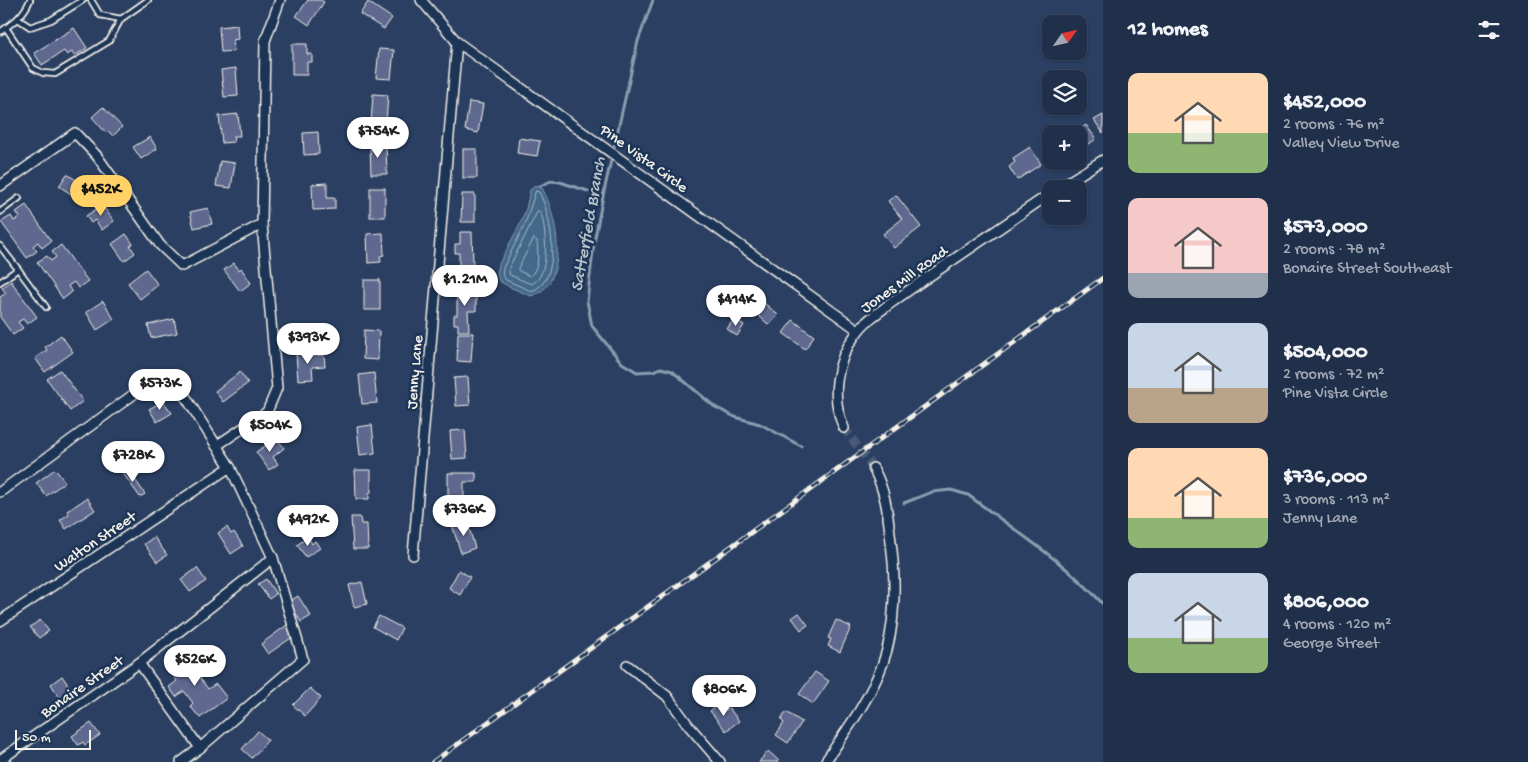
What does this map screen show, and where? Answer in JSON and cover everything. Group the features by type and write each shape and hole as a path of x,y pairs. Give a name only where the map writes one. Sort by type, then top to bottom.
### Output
{"street":[{"path":"216,446 267,412 277,388 262,224 265,41 280,0"},
{"name":"Pine Vista Circle","path":"421,0 457,42 858,330"},
{"name":"Jenny Lane","path":"412,555 457,42"},
{"path":"0,186 75,133 97,156 160,245 182,266 262,224"},
{"path":"1072,180 1103,160"},
{"name":"Jones Mill Road","path":"844,428 837,411 836,385 843,357 858,330 915,286 1042,199"},
{"path":"0,492 160,375 172,377 230,467 273,558 303,659 200,748 180,762"},
{"name":"Walton Street","path":"0,621 230,467"},
{"path":"825,762 855,719 877,676 886,654 892,625 894,566 888,510 884,492 874,468"},
{"name":"Bonaire Street","path":"0,760 139,663 273,558"},
{"path":"139,663 200,748"},
{"path":"627,665 666,696 720,762"}],"lane":[{"path":"0,32 18,19 28,7 30,0"},
{"path":"18,19 30,27 51,20 83,0"},
{"path":"91,0 100,15 121,19"},
{"path":"6,28 33,68 43,73 55,74 109,41 121,19 148,0"},
{"path":"0,212 19,198"},
{"path":"0,246 46,307"},
{"path":"0,282 18,269"}],"water":[{"path":"536,185 542,188 552,214 557,248 556,264 552,278 544,289 531,296 499,281 497,273 499,264 521,222 530,190"}],"building":[{"path":"308,0 321,0 324,2 309,25 296,16"},
{"path":"368,2 392,18 384,29 360,14"},
{"path":"237,25 238,39 233,40 234,51 221,52 219,27"},
{"path":"74,28 87,48 74,56 72,52 67,55 64,51 42,65 34,53"},
{"path":"292,44 307,44 307,54 312,54 312,62 307,62 307,75 292,75"},
{"path":"379,49 394,50 391,79 376,78"},
{"path":"236,68 238,96 224,97 221,70"},
{"path":"373,94 388,95 386,124 371,123"},
{"path":"469,102 483,104 478,133 465,130"},
{"path":"103,107 122,127 113,136 108,131 106,133 92,117"},
{"path":"238,114 240,136 233,136 234,142 222,143 219,116"},
{"path":"1103,115 1103,133 1094,120"},
{"path":"1087,126 1096,139 1087,145"},
{"path":"318,132 319,154 304,155 303,133"},
{"path":"150,137 157,149 141,159 133,147"},
{"path":"519,138 540,141 537,156 517,153"},
{"path":"370,145 386,145 387,174 371,174"},
{"path":"1030,147 1041,164 1017,180 1009,167 1015,162 1013,158"},
{"path":"463,149 477,149 477,178 463,178"},
{"path":"220,161 235,163 231,188 216,186"},
{"path":"67,174 88,188 80,200 59,186"},
{"path":"327,183 327,198 335,198 335,209 313,210 312,184"},
{"path":"370,188 385,188 385,217 370,217"},
{"path":"462,194 475,194 475,222 461,222"},
{"path":"896,195 921,227 894,248 883,234 902,219 888,201"},
{"path":"26,205 51,241 42,248 38,242 33,246 37,251 27,258 1,222 11,216 14,221 20,217 16,212"},
{"path":"102,205 114,221 102,230 95,220 91,223 86,216"},
{"path":"208,208 212,224 194,228 190,212"},
{"path":"460,232 472,232 473,265 459,265 459,253 455,253 455,244 460,244"},
{"path":"383,233 384,255 380,256 381,262 368,263 367,234"},
{"path":"126,234 133,244 130,246 135,253 124,261 112,244"},
{"path":"61,245 88,281 78,288 74,282 68,286 72,292 63,299 37,262 47,256 51,261 56,257 52,252"},
{"path":"234,263 239,270 241,268 251,283 240,291 224,270"},
{"path":"146,269 158,285 140,299 128,283"},
{"path":"364,280 380,280 380,310 364,310"},
{"path":"11,281 37,317 27,324 23,319 18,322 23,328 13,335 0,317 0,297 6,293 2,288"},
{"path":"457,287 476,287 476,311 468,311 469,331 458,331 458,324 454,324 454,315 457,315"},
{"path":"756,296 778,315 769,325 748,306"},
{"path":"103,301 114,319 97,330 86,312"},
{"path":"174,319 177,333 151,338 148,325"},
{"path":"734,319 744,325 737,336 727,329"},
{"path":"793,320 814,336 805,349 783,333"},
{"path":"364,330 379,331 378,360 363,359"},
{"path":"307,333 309,345 297,346 295,335"},
{"path":"458,333 473,333 471,362 457,361"},
{"path":"61,335 73,352 45,372 35,358 47,350 45,347"},
{"path":"311,352 311,356 324,355 325,366 312,367 313,379 298,380 296,354"},
{"path":"60,370 83,401 70,411 47,379"},
{"path":"240,372 248,383 223,402 215,391"},
{"path":"374,373 377,403 362,404 359,375"},
{"path":"468,377 470,405 456,406 454,378"},
{"path":"163,401 172,413 157,422 149,409"},
{"path":"372,425 375,453 360,455 357,427"},
{"path":"465,430 467,458 452,459 450,431"},
{"path":"277,438 284,448 273,457 278,464 269,470 256,452"},
{"path":"127,468 145,494 140,497 122,472"},
{"path":"55,469 65,482 46,496 36,483"},
{"path":"355,470 371,470 371,492 369,493 369,499 356,499"},
{"path":"448,473 476,473 476,482 464,482 464,501 461,501 461,507 448,507"},
{"path":"87,498 95,510 66,529 60,520 69,514 67,511"},
{"path":"351,517 360,517 361,524 367,524 368,549 353,549"},
{"path":"467,521 475,548 461,553 452,525"},
{"path":"227,527 231,534 234,532 243,546 231,554 218,533"},
{"path":"154,537 167,555 157,562 144,544"},
{"path":"308,537 312,544 315,541 320,548 306,557 297,545"},
{"path":"197,568 206,581 190,592 181,580"},
{"path":"459,570 470,577 460,595 449,588"},
{"path":"266,579 276,594 269,599 258,584"},
{"path":"362,582 367,604 354,607 349,585"},
{"path":"298,596 311,616 301,622 289,602"},
{"path":"799,613 808,625 801,630 792,618"},
{"path":"379,616 402,628 396,640 373,627"},
{"path":"40,620 49,631 39,638 30,627"},
{"path":"836,620 851,627 840,652 828,646 831,639 828,638"},
{"path":"287,625 294,636 268,654 261,644"},
{"path":"189,655 203,674 199,677 208,689 216,684 227,698 200,718 190,706 193,703 184,691 176,697 169,687 177,681 169,670"},
{"path":"815,672 829,681 813,704 799,694"},
{"path":"62,676 73,692 61,700 51,684"},
{"path":"310,688 321,698 305,716 293,705"},
{"path":"721,702 726,710 729,708 739,721 726,731 710,711"},
{"path":"786,712 802,722 788,743 776,735 784,723 781,720"},
{"path":"91,723 100,735 85,745 83,742 78,745 72,736"},
{"path":"258,731 268,740 252,758 242,749"},
{"path":"768,751 779,761 778,762 759,762"}],"waterway":[{"name":"Satterfield Branch","path":"653,0 638,41 594,243 587,301 592,326 622,363 637,372 653,371 661,368 672,371 715,407 735,417 760,424 801,446"},
{"path":"540,186 551,181 560,182 603,196"},
{"name":"Satterfield Branch","path":"904,503 932,492 951,490 968,495 1038,546 1088,588 1103,604"}],"tunnel":[{"path":"844,428 873,468"}],"railway":[{"path":"433,762 1103,278"}]}
